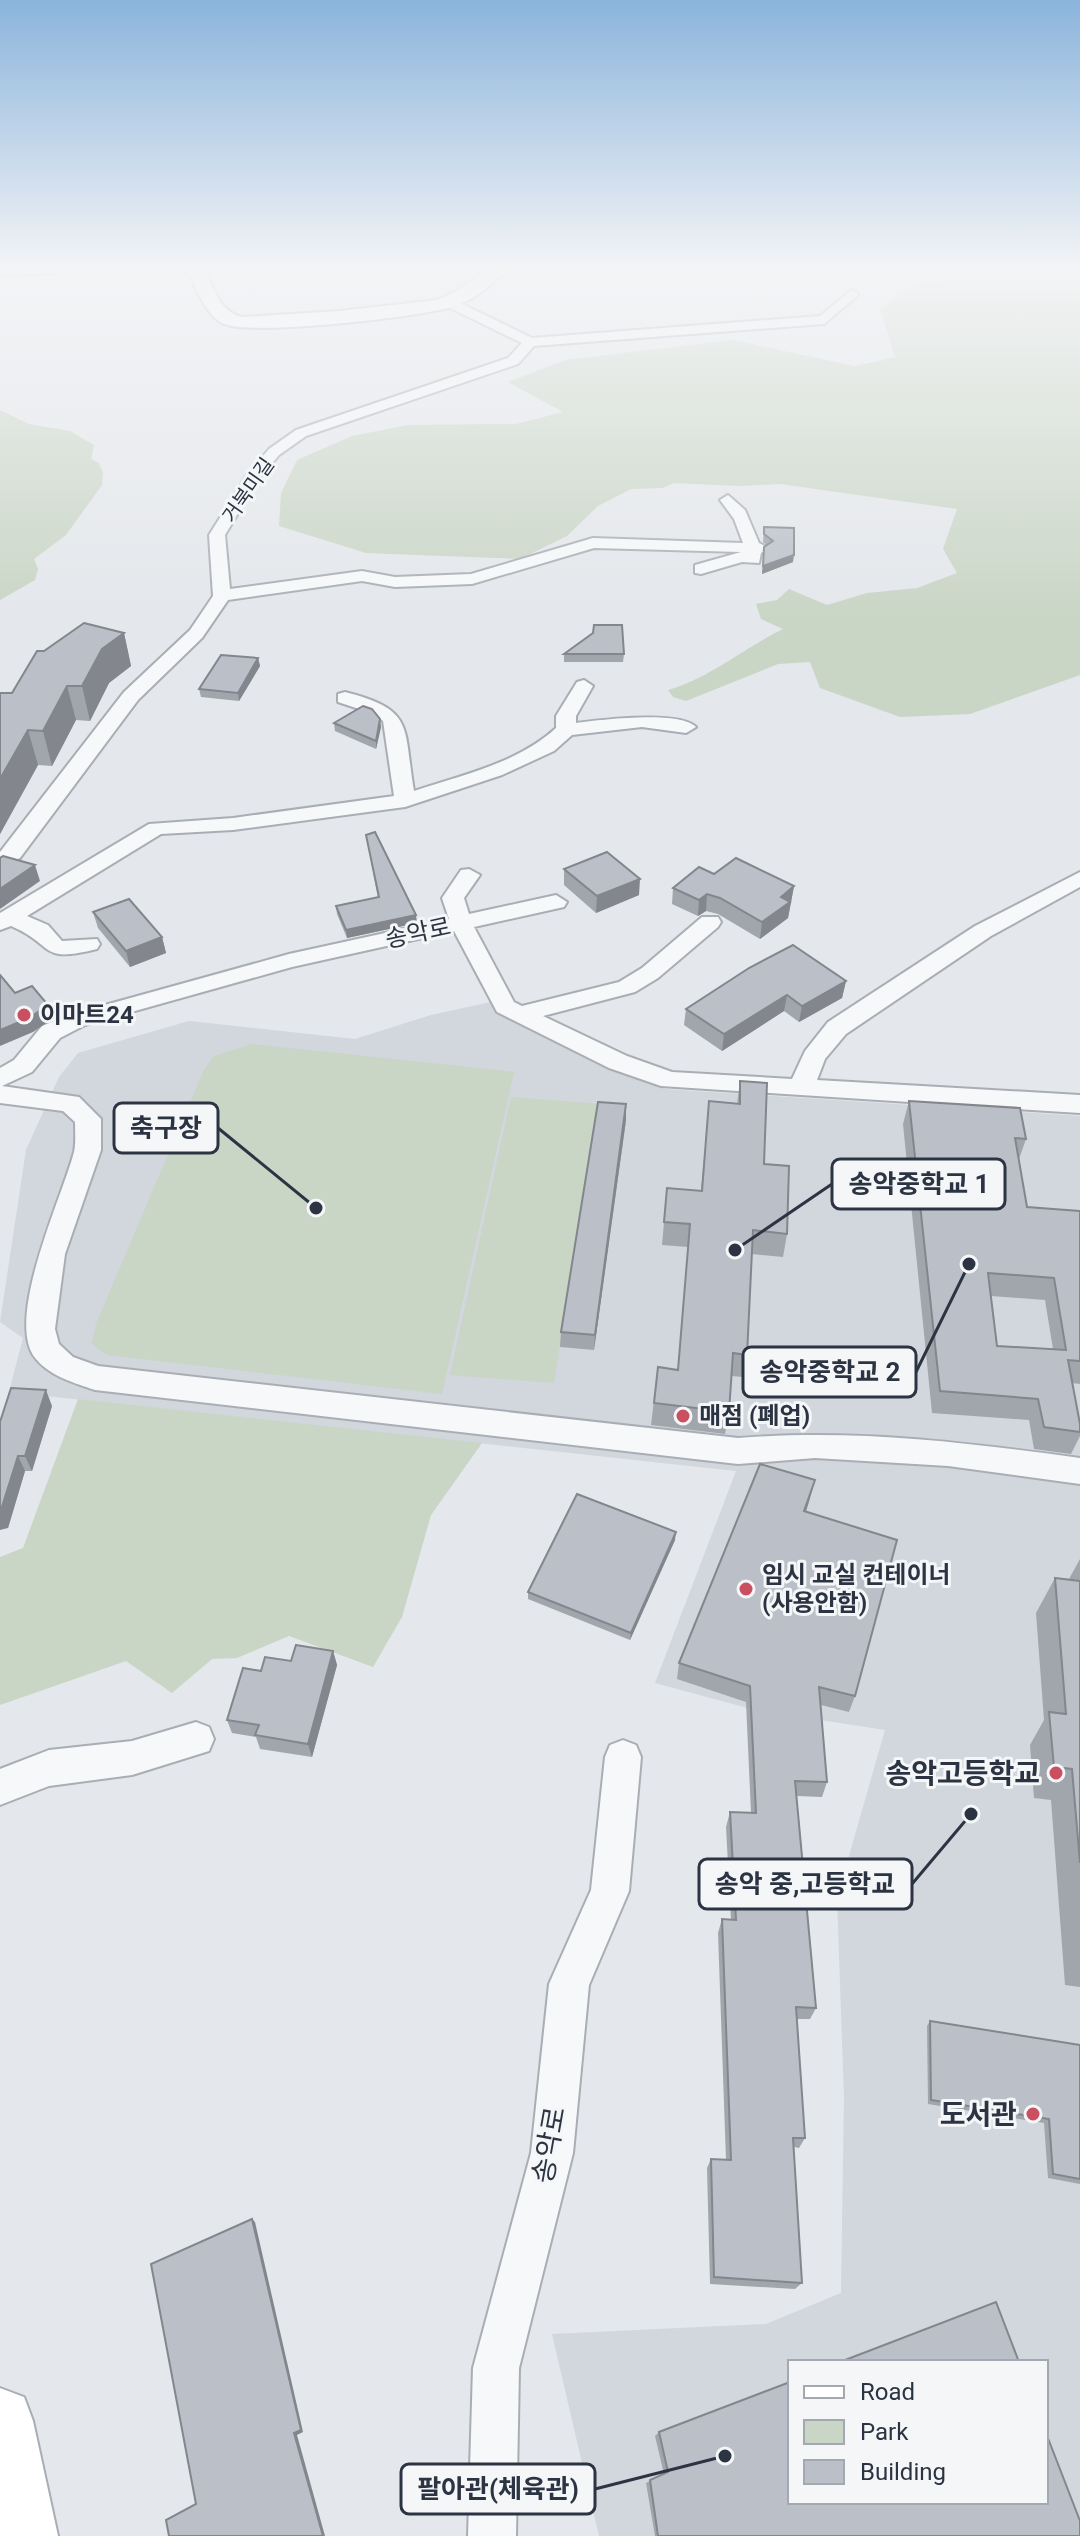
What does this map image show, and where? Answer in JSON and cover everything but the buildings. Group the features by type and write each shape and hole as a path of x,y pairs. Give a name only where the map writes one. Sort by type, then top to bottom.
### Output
{"street":[{"name":"거북미길","path":"222,596 217,535 252,478 274,452 301,433 444,384"},
{"path":"728,500 737,508 758,548"},
{"path":"0,863 12,853 131,696 196,634 222,596 271,586 362,576 395,582 472,579 593,543 758,548"},
{"path":"701,569 742,557 753,560 758,548"},
{"path":"566,730 566,716 584,686"},
{"path":"345,698 381,710 392,719 405,801"},
{"path":"5,920 156,828 233,824 405,801 495,771 547,747 566,730 643,721 659,726 686,727"},
{"path":"469,875 453,898 461,923 556,902"},
{"path":"802,1085 814,1057 837,1028 983,931 1080,878"},
{"path":"5,920 40,930 57,949 89,944"},
{"path":"519,1014 627,987 650,973 710,922"},
{"name":"송악로","path":"0,1078 23,1066 51,1032 77,1020 289,961 461,923 505,1007 618,1062 670,1080 802,1085 1080,1104"},
{"path":"0,1094 70,1103 88,1119 88,1150 51,1254 41,1329 45,1350 63,1365 95,1378 738,1451 830,1445 948,1453 1080,1471"},
{"path":"0,1787 49,1768 132,1758 196,1739"},
{"name":"송악로","path":"492,2536 496,2368 552,2153 569,1984 610,1891 623,1757"},
{"path":"0,2421 23,2536"}],"shaded area":[{"path":"491,1002 530,1029 666,1089 1080,1116 1080,2536 599,2536 552,2334 766,2324 841,2293 844,2097 837,1898 885,1730 755,1710 655,1683 736,1471 9,1392 23,1338 0,1322 26,1150 59,1077 78,1053 189,1021 355,1039 431,1015"}],"green space":[{"path":"512,384 1080,384 1080,675 970,714 900,717 820,688 810,662 778,664 686,701 673,697 668,690 698,678 783,629 761,619 756,604 777,600 789,589 827,605 867,593 917,588 957,573 943,549 957,509 780,484 674,483 663,488 631,489 598,506 567,536 520,559 366,553 279,526 281,493 297,460 352,436 408,425 516,424 563,412"},
{"path":"0,410 29,424 70,431 94,445 91,459 99,463 103,473 102,485 66,535 34,559 38,569 35,580 0,600"},
{"path":"252,1044 514,1072 442,1394 107,1355 92,1344 96,1324 204,1070 214,1056"},
{"path":"511,1097 599,1104 554,1383 450,1375"},
{"path":"78,1399 482,1443 431,1515 402,1617 373,1667 289,1636 237,1658 212,1659 172,1693 126,1661 0,1705 0,1557 23,1548"}],"place":[{"name":"이마트24","path":"24,1015"},
{"name":"축구장","path":"316,1208"},
{"name":"송악중학교 1","path":"735,1250"},
{"name":"송악중학교 2","path":"969,1264"},
{"name":"매점 (폐업)","path":"683,1416"},
{"name":"임시 교실 컨테이너 (사용안함)","path":"746,1589"},
{"name":"송악고등학교","path":"1056,1773"},
{"name":"송악 중,고등학교","path":"971,1814"},
{"name":"도서관","path":"1033,2114"},
{"name":"팔아관(체육관)","path":"725,2456"}]}
